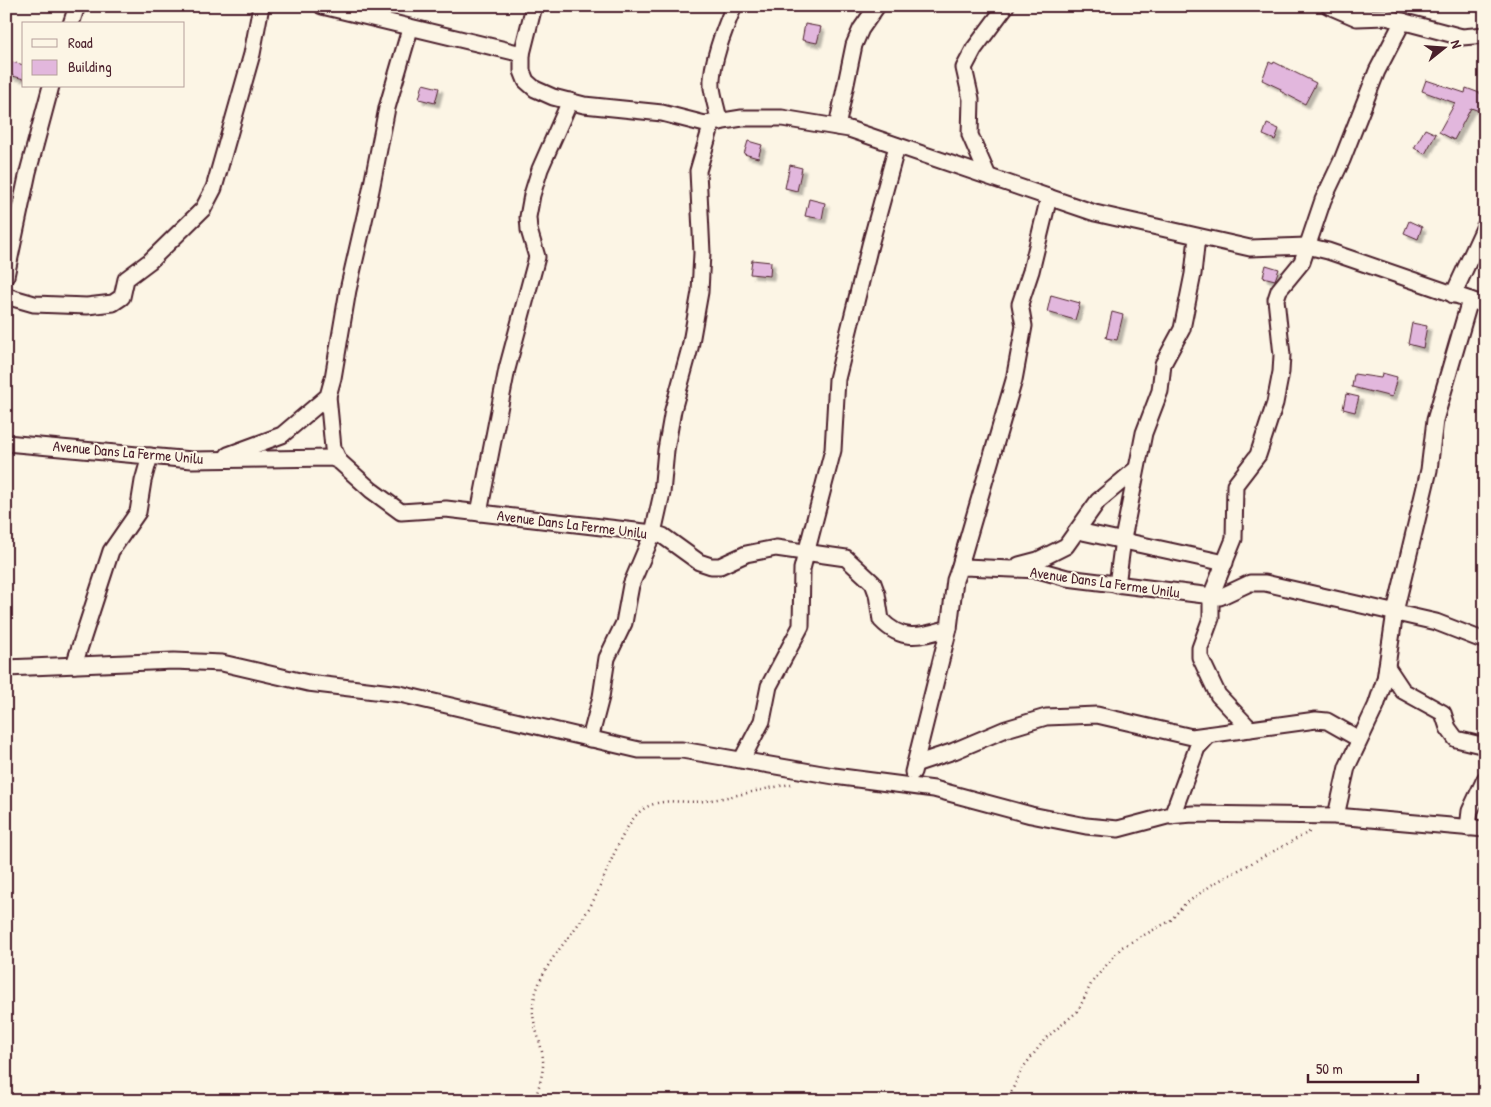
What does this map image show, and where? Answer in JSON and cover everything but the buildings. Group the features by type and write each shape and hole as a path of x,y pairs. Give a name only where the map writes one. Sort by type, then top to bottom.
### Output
{"street":[{"path":"72,22 77,6"},
{"path":"6,296 34,304 87,306 118,301 122,297 126,279 132,272 150,261 203,209 214,188 252,54 261,6"},
{"path":"322,6 360,10 410,28 522,54"},
{"path":"534,6 522,54 522,71 526,81 535,89 553,97 584,105 662,113 705,124 742,118 782,118 837,127 1095,213 1250,248 1306,246 1328,251 1485,305"},
{"path":"590,739 601,697 607,658 624,623 631,585 653,533 662,493 663,466 670,426 690,348 700,292 702,253 698,171 716,123 712,86 724,31 734,6"},
{"path":"837,127 854,45 861,29 877,6"},
{"path":"988,176 970,135 971,99 964,68 974,49 1006,6"},
{"path":"1329,6 1357,18 1386,17 1462,37 1485,35"},
{"path":"1250,729 1218,695 1200,657 1200,648 1211,618 1211,596 1234,539 1235,485 1258,455 1275,403 1282,355 1276,300 1279,290 1302,262 1323,200 1342,160 1377,71 1403,21"},
{"path":"338,461 333,448 328,396 333,378 348,290 371,190 387,108 410,28"},
{"path":"6,276 28,172 50,88"},
{"path":"480,513 507,369 537,257 529,230 528,217 532,196 540,169 570,101"},
{"path":"742,759 762,721 769,686 801,626 801,581 833,450 837,379 870,245 898,146"},
{"path":"911,786 949,628 955,580 1016,371 1024,326 1020,304 1049,197"},
{"path":"1453,295 1485,226"},
{"path":"1118,585 1123,539 1135,470 1144,433 1160,391 1163,364 1182,329 1193,274 1197,237"},
{"path":"1336,816 1347,767 1376,706 1387,668 1395,612 1429,470 1435,420 1470,300"},
{"path":"217,459 282,435 328,396"},
{"name":"Avenue Dans La Ferme Unilu","path":"6,443 192,460 332,458 401,512 446,509 653,533 669,539 699,562 711,566 731,563 746,554 763,549 776,548 846,558 873,583 877,594 881,620 898,634 914,637 949,628"},
{"path":"74,665 111,551 138,512 143,481 150,456"},
{"path":"1003,570 1066,546 1098,501 1135,470"},
{"path":"1078,531 1123,539 1225,563"},
{"name":"Avenue Dans La Ferme Unilu","path":"959,569 964,567 1038,570 1067,578 1220,597 1250,583 1265,583 1436,622 1485,641"},
{"path":"6,668 174,660 222,663 308,683 400,694 639,750 682,750 834,776 934,788 1031,815 1086,826 1118,829 1172,816 1193,814 1336,816 1485,829"},
{"path":"1387,668 1403,691 1443,713 1448,728 1456,739 1485,746"},
{"path":"915,764 954,751 1006,729 1046,717 1098,715 1192,737 1316,720 1327,721 1360,739"},
{"path":"1172,816 1196,748 1209,735"},
{"path":"1468,828 1470,812 1485,779"}],"path":[{"path":"535,1101 544,1067 533,1016 533,1002 538,984 557,950 580,921 597,895 613,856 641,810 656,803 672,800 703,801 796,783"},
{"path":"1007,1101 1022,1069 1046,1038 1078,1011 1092,982 1122,947 1170,921 1184,905 1213,884 1336,816"}]}
